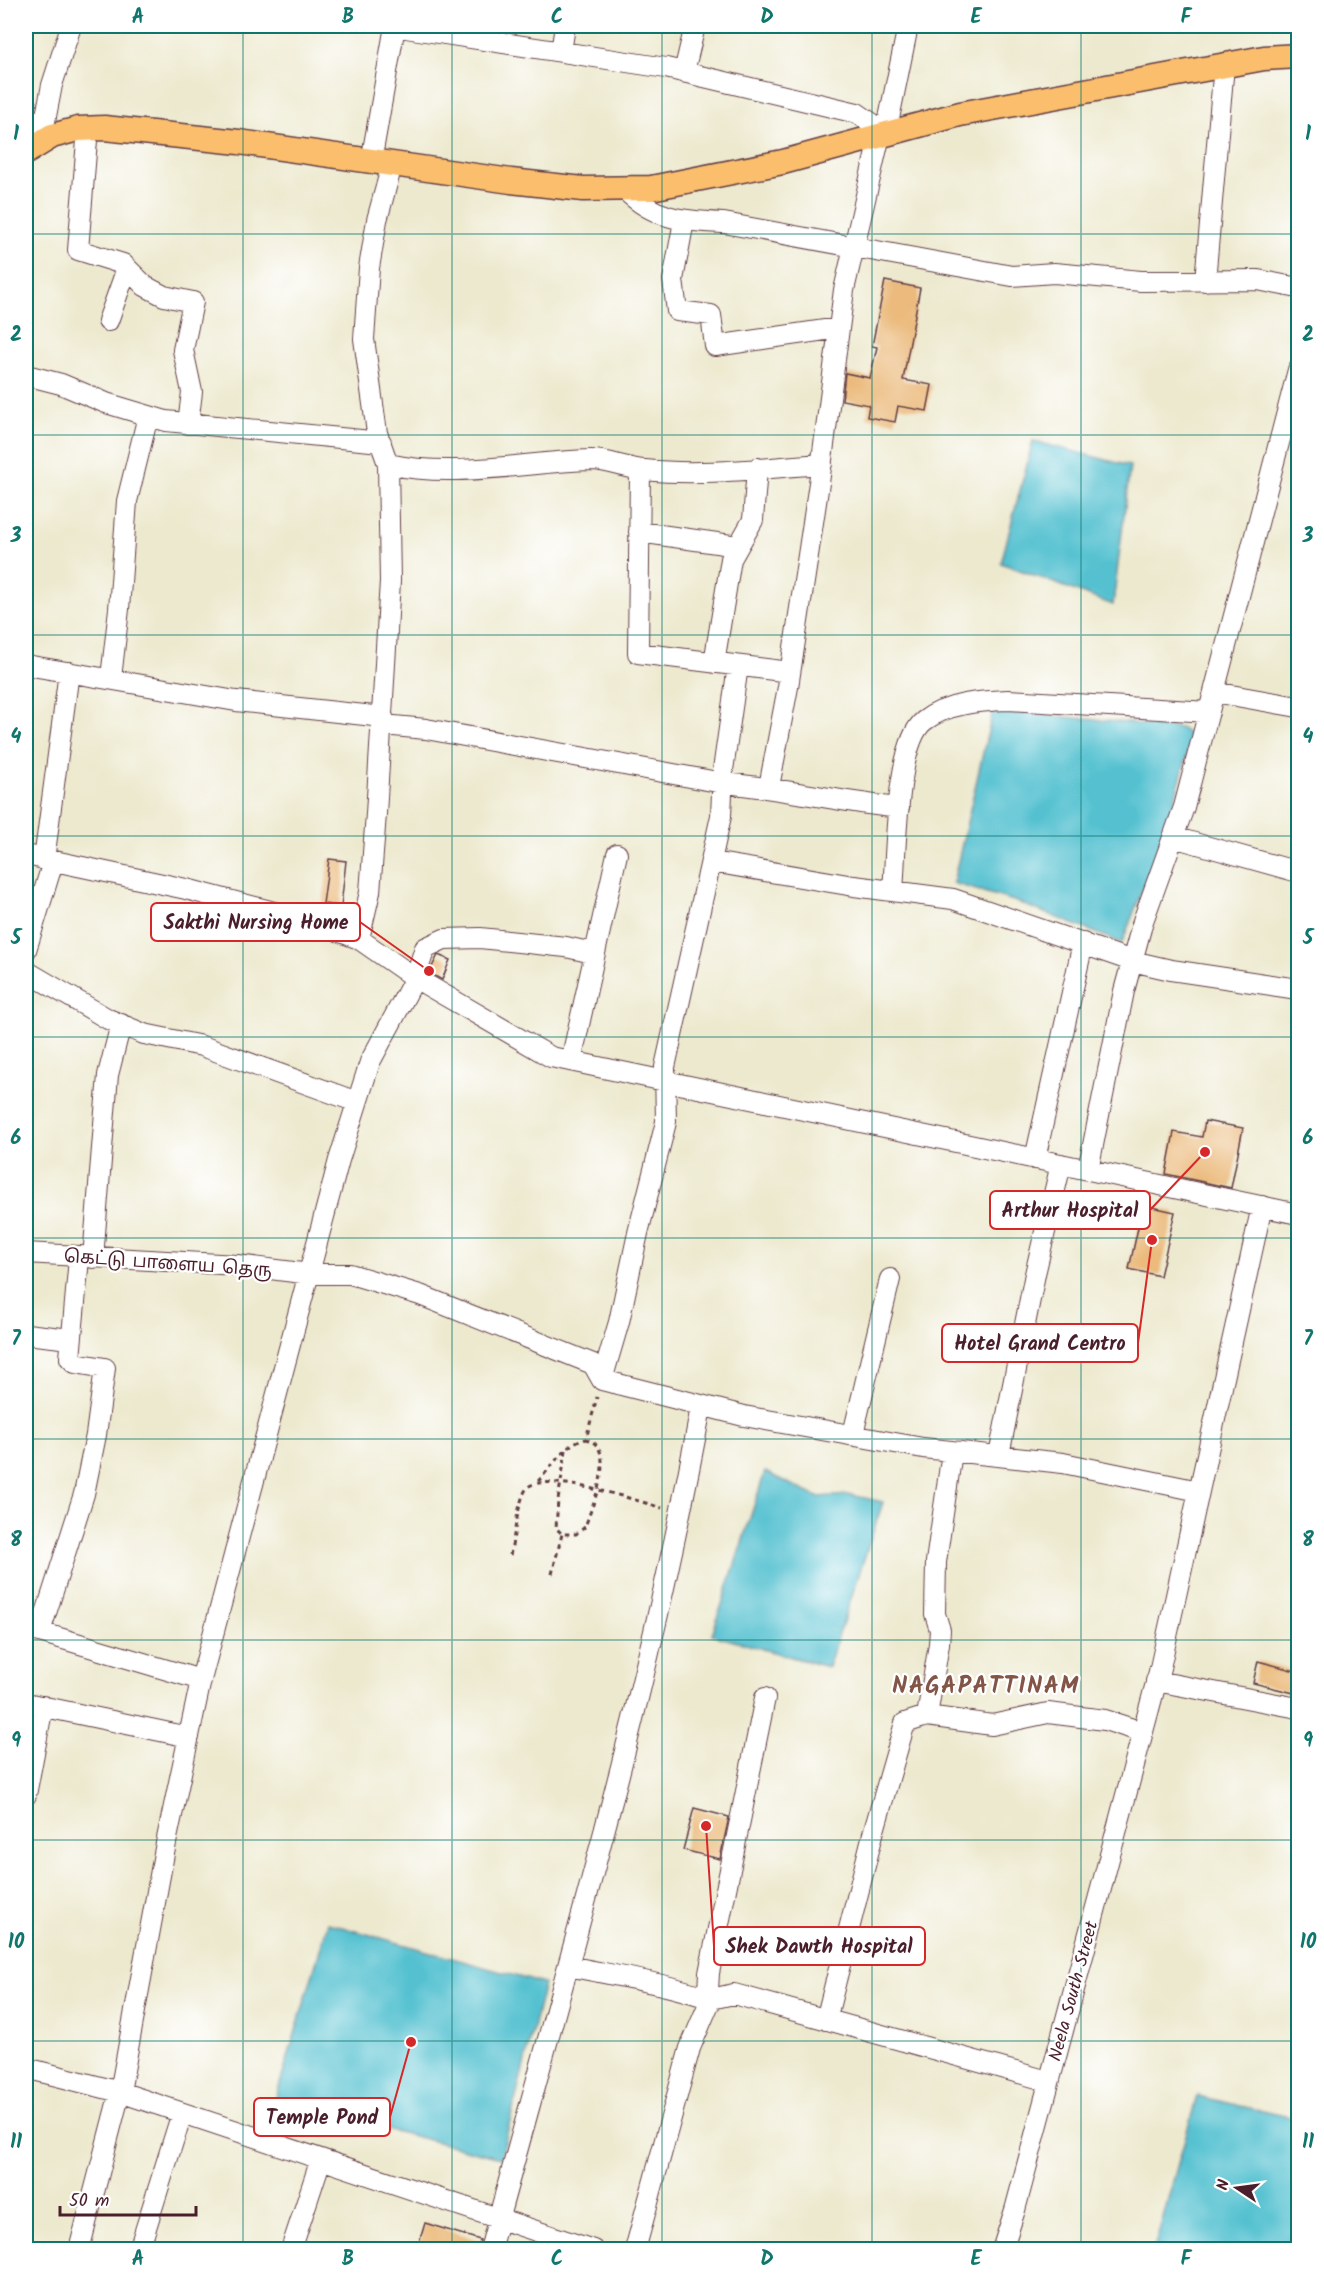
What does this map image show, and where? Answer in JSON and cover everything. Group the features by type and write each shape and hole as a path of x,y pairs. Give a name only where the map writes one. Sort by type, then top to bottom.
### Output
{"main road":[{"path":"37,140 88,128 104,128 239,142 381,164 583,189 651,188 783,162 960,114 1264,58 1299,56"}],"street":[{"path":"37,140 71,26"},
{"path":"359,939 370,892 383,721 390,581 388,464 381,442 364,339 394,26 561,52 604,56 684,72 857,113 883,134"},
{"path":"561,52 565,26"},
{"path":"684,72 694,26"},
{"path":"769,787 790,672 822,464 839,328 855,245 908,26"},
{"path":"1205,281 1224,65"},
{"path":"26,118 37,140"},
{"path":"88,128 78,250 100,255 127,268 145,286 164,296 193,302 183,350 192,392 188,424"},
{"path":"624,189 637,202 654,212 684,221 724,223 855,245 1012,276 1054,273 1141,281 1257,280 1299,288"},
{"path":"684,221 673,280 677,310 711,315 716,346 839,328"},
{"path":"108,321 127,268"},
{"path":"1088,1170 1132,961 1143,921 1173,837 1290,441 1299,370"},
{"path":"26,375 61,384 106,403 148,416 188,424 381,442"},
{"path":"111,678 127,501 148,416"},
{"path":"388,464 430,471 465,472 594,460 640,470 710,472 822,464"},
{"path":"714,663 730,559 753,520 757,468"},
{"path":"640,470 638,653 790,672"},
{"path":"639,532 738,546"},
{"path":"26,665 236,701 383,721 723,783 769,787 815,797 899,808"},
{"path":"738,666 721,816 665,1067 666,1122 638,1233 619,1322 602,1380 700,1407 952,1452 1063,1463 1199,1491"},
{"path":"26,950 69,672"},
{"path":"1214,692 1299,707"},
{"path":"893,891 900,791 906,763 916,730 937,713 975,701 1008,699 1209,712"},
{"path":"1173,837 1299,872"},
{"path":"571,1061 593,952 617,854"},
{"path":"41,859 186,889 316,924 359,939 415,978 551,1057 1299,1214"},
{"path":"712,862 953,899 1132,961 1171,970 1299,989"},
{"path":"79,2250 120,2092 166,1843 201,1680 357,1102 370,1062 415,978 425,948 444,939 518,941 593,952"},
{"path":"1035,1159 1083,943"},
{"path":"26,971 121,1024 144,1034 202,1046 357,1102"},
{"path":"121,1024 108,1076 86,1258 75,1328 71,1339 70,1358 75,1363 105,1368 96,1435 84,1494 33,1630 201,1680"},
{"path":"999,1455 1035,1274 1061,1164"},
{"name":"Neela South Street","path":"1002,2250 1015,2210 1156,1681 1262,1206"},
{"name":"கெட்டு பாளைய தெரு","path":"26,1253 237,1265 310,1274 350,1275 420,1295 592,1364 602,1380"},
{"path":"854,1434 890,1279"},
{"path":"26,1334 71,1339"},
{"path":"490,2250 569,1966 648,1662 681,1513 700,1407"},
{"path":"927,1716 939,1637 935,1614 936,1562 952,1452"},
{"path":"1156,1681 1299,1708"},
{"path":"635,2250 690,2048 711,1999 708,1990 709,1973 765,1698"},
{"path":"26,1794 34,1704 189,1737"},
{"path":"826,2020 904,1724 910,1720 927,1716 992,1725 1048,1713 1106,1720 1143,1732"},
{"path":"569,1966 628,1980 678,1988 711,1999 734,1994 1048,2081"},
{"path":"26,2068 120,2092 593,2250"},
{"path":"139,2250 182,2112"},
{"path":"291,2250 321,2159"}],"path":[{"path":"586,1439 602,1380"},
{"path":"510,1556 527,1488 537,1482 579,1439 586,1439 598,1444 602,1457 601,1476 585,1527 576,1534 561,1534"},
{"path":"561,1534 556,1528 560,1482 566,1450"},
{"path":"537,1482 560,1482 681,1513"},
{"path":"552,1574 561,1534"}],"water":[{"path":"1033,441 1130,466 1113,605 1001,563"},
{"path":"993,710 1181,728 1192,737 1170,817 1122,943 1014,901 953,883"},
{"path":"765,1472 817,1497 851,1495 883,1502 828,1667 712,1635"},
{"path":"328,1923 544,1984 501,2158 275,2101"},
{"path":"1197,2096 1298,2119 1298,2249 1154,2249"}],"building":[{"path":"885,281 920,288 903,380 932,385 927,411 898,406 895,422 867,417 869,405 842,400 845,373 870,378 877,347 872,346"},
{"path":"329,859 346,861 341,906 323,904"},
{"path":"438,955 450,960 442,980 429,973"},
{"path":"1205,1121 1243,1128 1231,1188 1166,1174 1174,1132 1202,1137"},
{"path":"1143,1205 1175,1212 1160,1276 1129,1269"},
{"path":"1258,1661 1299,1672 1294,1693 1253,1683"},
{"path":"694,1808 729,1817 720,1859 683,1850"},
{"path":"425,2223 480,2240 478,2250 417,2250"}],"place":[{"name":"Sakthi Nursing Home","path":"429,971"},
{"name":"Arthur Hospital","path":"1205,1152"},
{"name":"Hotel Grand Centro","path":"1152,1240"},
{"name":"Shek Dawth Hospital","path":"706,1826"},
{"name":"Temple Pond","path":"411,2042"}],"district":[{"name":"NAGAPATTINAM","path":"986,1685"}]}
